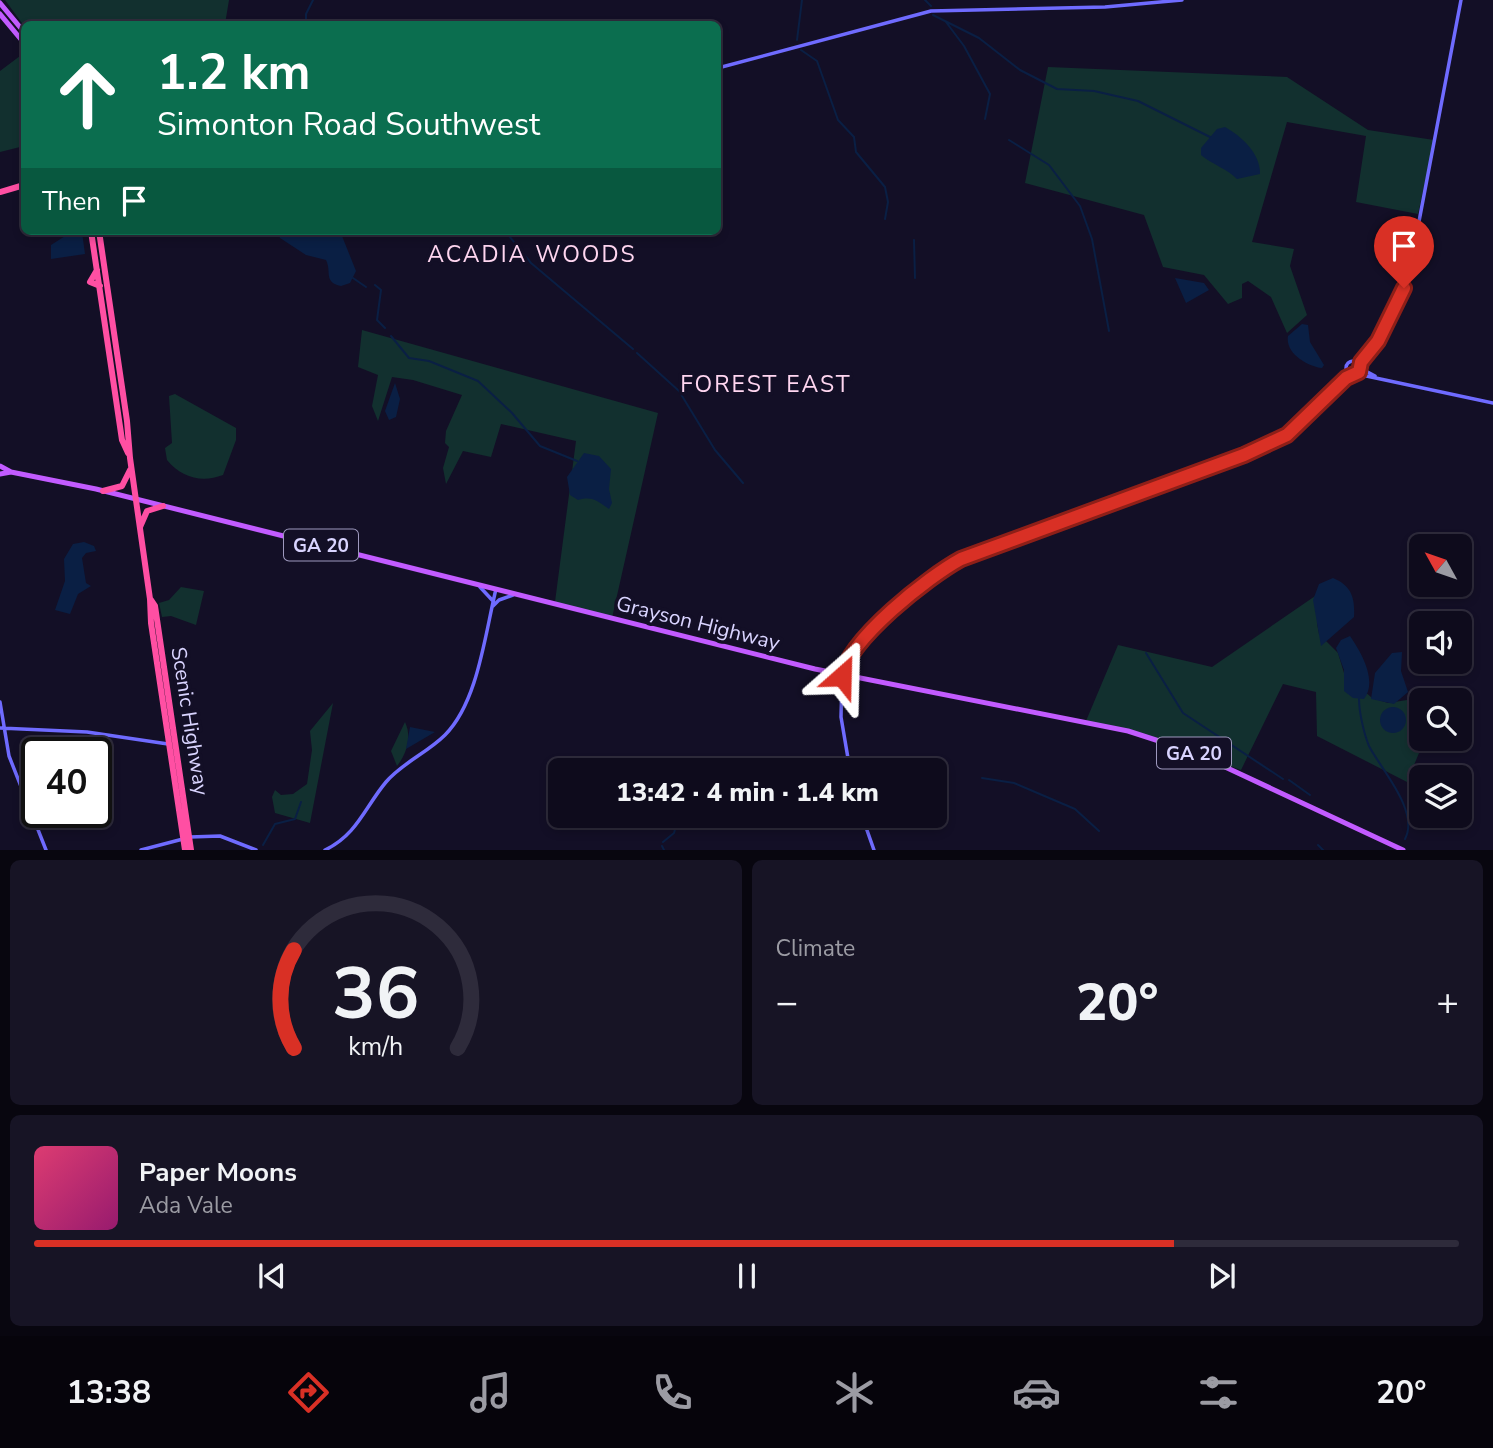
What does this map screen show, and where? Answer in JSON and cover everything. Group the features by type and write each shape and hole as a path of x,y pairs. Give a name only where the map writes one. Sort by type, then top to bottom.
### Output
{"highway":[{"path":"0,192 21,187"},
{"name":"Scenic Highway","path":"92,235 97,269 90,282 100,286 122,440 130,458"},
{"name":"Scenic Highway","path":"100,235 127,421 139,529 150,599 155,606 157,642 186,838 185,849"},
{"path":"103,491 123,485 131,468"},
{"path":"139,529 147,510 163,506"},
{"name":"Scenic Highway","path":"186,838 191,849"}],"main road":[{"path":"0,4 21,28"},
{"path":"0,14 21,39"},
{"path":"0,466 11,472"},
{"path":"0,474 11,472"},
{"name":"Grayson Highway","path":"11,472 103,491 842,676 1128,731 1193,752 1403,849"}],"street":[{"path":"721,67 931,11 986,7 1105,7 1182,0"},
{"path":"1357,373 1358,365 1380,338 1410,269 1461,0"},
{"path":"1321,402 1346,370 1348,363 1358,365 1377,377"},
{"path":"1346,370 1351,375"},
{"path":"848,758 841,716 842,676 849,656 862,639 953,563 1270,445 1301,423 1351,375 1357,373 1493,403"},
{"path":"476,584 493,601"},
{"path":"325,849 355,828 395,773 439,741 456,723 471,692 496,589"},
{"path":"490,611 499,600 518,594"},
{"path":"0,702 1,729 10,760 46,849"},
{"path":"1,729 87,732 172,743"},
{"path":"866,828 874,849"},
{"path":"141,849 186,838 220,836 256,849"}],"green space":[{"path":"5,0 229,0 226,21 21,22"},
{"path":"21,55 21,147 0,152 0,71"},
{"path":"1048,67 1287,77 1368,130 1434,140 1418,214 1356,202 1366,136 1287,122 1252,242 1294,249 1290,266 1307,315 1287,333 1271,297 1248,281 1242,284 1242,298 1228,304 1204,275 1163,267 1144,215 1025,183"},
{"path":"362,330 658,413 612,618 555,602 576,441 501,424 491,457 463,451 446,484 443,468 449,447 445,443 446,431 462,395 413,380 392,377 378,421 372,406 378,375 358,367"},
{"path":"175,394 236,428 236,440 223,475 200,479 179,471 167,460 165,448 172,443 169,396"},
{"path":"181,587 204,591 196,625 171,616 162,617 159,603 169,600"},
{"path":"1321,592 1317,623 1319,634 1338,653 1344,673 1372,698 1388,703 1407,700 1409,751 1419,753 1414,765 1409,765 1407,782 1317,736 1316,692 1283,684 1241,770 1123,728 1086,721 1118,645 1212,667"},
{"path":"333,703 310,823 275,813 272,797 275,790 281,795 293,794 307,784 312,750 310,731"},
{"path":"405,722 407,745 397,766 391,751"}],"water":[{"path":"1225,127 1250,147 1260,167 1260,174 1237,179 1201,155 1201,148 1217,129"},
{"path":"67,235 82,235 85,254 51,259 51,245"},
{"path":"278,235 342,235 356,271 350,283 341,286 335,284 330,279 326,260 306,255"},
{"path":"1175,278 1204,283 1209,290 1186,303"},
{"path":"1302,324 1308,325 1310,342 1324,365 1322,368 1298,358 1290,348 1288,336"},
{"path":"395,383 400,399 396,417 389,420 385,411"},
{"path":"584,453 599,456 611,469 609,489 612,503 609,509 595,500 578,500 570,495 567,477"},
{"path":"84,542 94,546 96,551 86,553 82,558 86,583 91,586 78,594 70,614 55,610 65,581 64,559 73,544"},
{"path":"1333,578 1351,593 1354,617 1321,646 1313,600 1319,584"},
{"path":"1350,636 1369,675 1368,692 1364,699 1353,698 1344,691 1344,670 1336,648 1341,640"},
{"path":"1402,652 1401,671 1408,692 1394,704 1371,699 1375,673 1392,653"},
{"path":"1393,707 1402,711 1406,720 1402,729 1393,733 1384,729 1380,720 1384,711"},
{"path":"410,727 435,732 406,749"}],"waterway":[{"path":"306,21 306,14 313,0"},
{"path":"797,40 802,0"},
{"path":"925,0 931,6"},
{"path":"933,15 979,38 1020,70 1057,89 1094,91 1138,101 1210,137"},
{"path":"946,22 964,46 990,94 985,119"},
{"path":"801,50 817,61 838,120 854,137 856,152 885,187 888,202 885,219"},
{"path":"1009,140 1049,165 1080,206 1092,239 1109,331"},
{"path":"508,235 531,263 633,349"},
{"path":"914,240 915,278"},
{"path":"353,278 366,287"},
{"path":"375,285 381,290 377,320 385,328"},
{"path":"391,336 409,358 429,361 478,381 512,413 540,446 577,461"},
{"path":"637,353 679,391 715,450 743,483"},
{"path":"1146,653 1183,713 1283,779"},
{"path":"1359,699 1369,746 1403,803 1408,828 1405,839"},
{"path":"982,778 1014,783 1075,809 1099,831"},
{"path":"1289,780 1310,795"},
{"path":"263,845 275,824 295,819 301,802"},
{"path":"663,842 674,833 675,828"},
{"path":"1318,845 1323,850"},
{"path":"662,846 664,850"}],"district":[{"name":"ACADIA WOODS","path":"532,254"},
{"name":"FOREST EAST","path":"766,384"}],"route":[{"path":"842,676 849,656 862,639 930,580 961,559 1244,455 1287,435 1346,378 1359,372 1359,365 1373,350 1404,288"}]}
